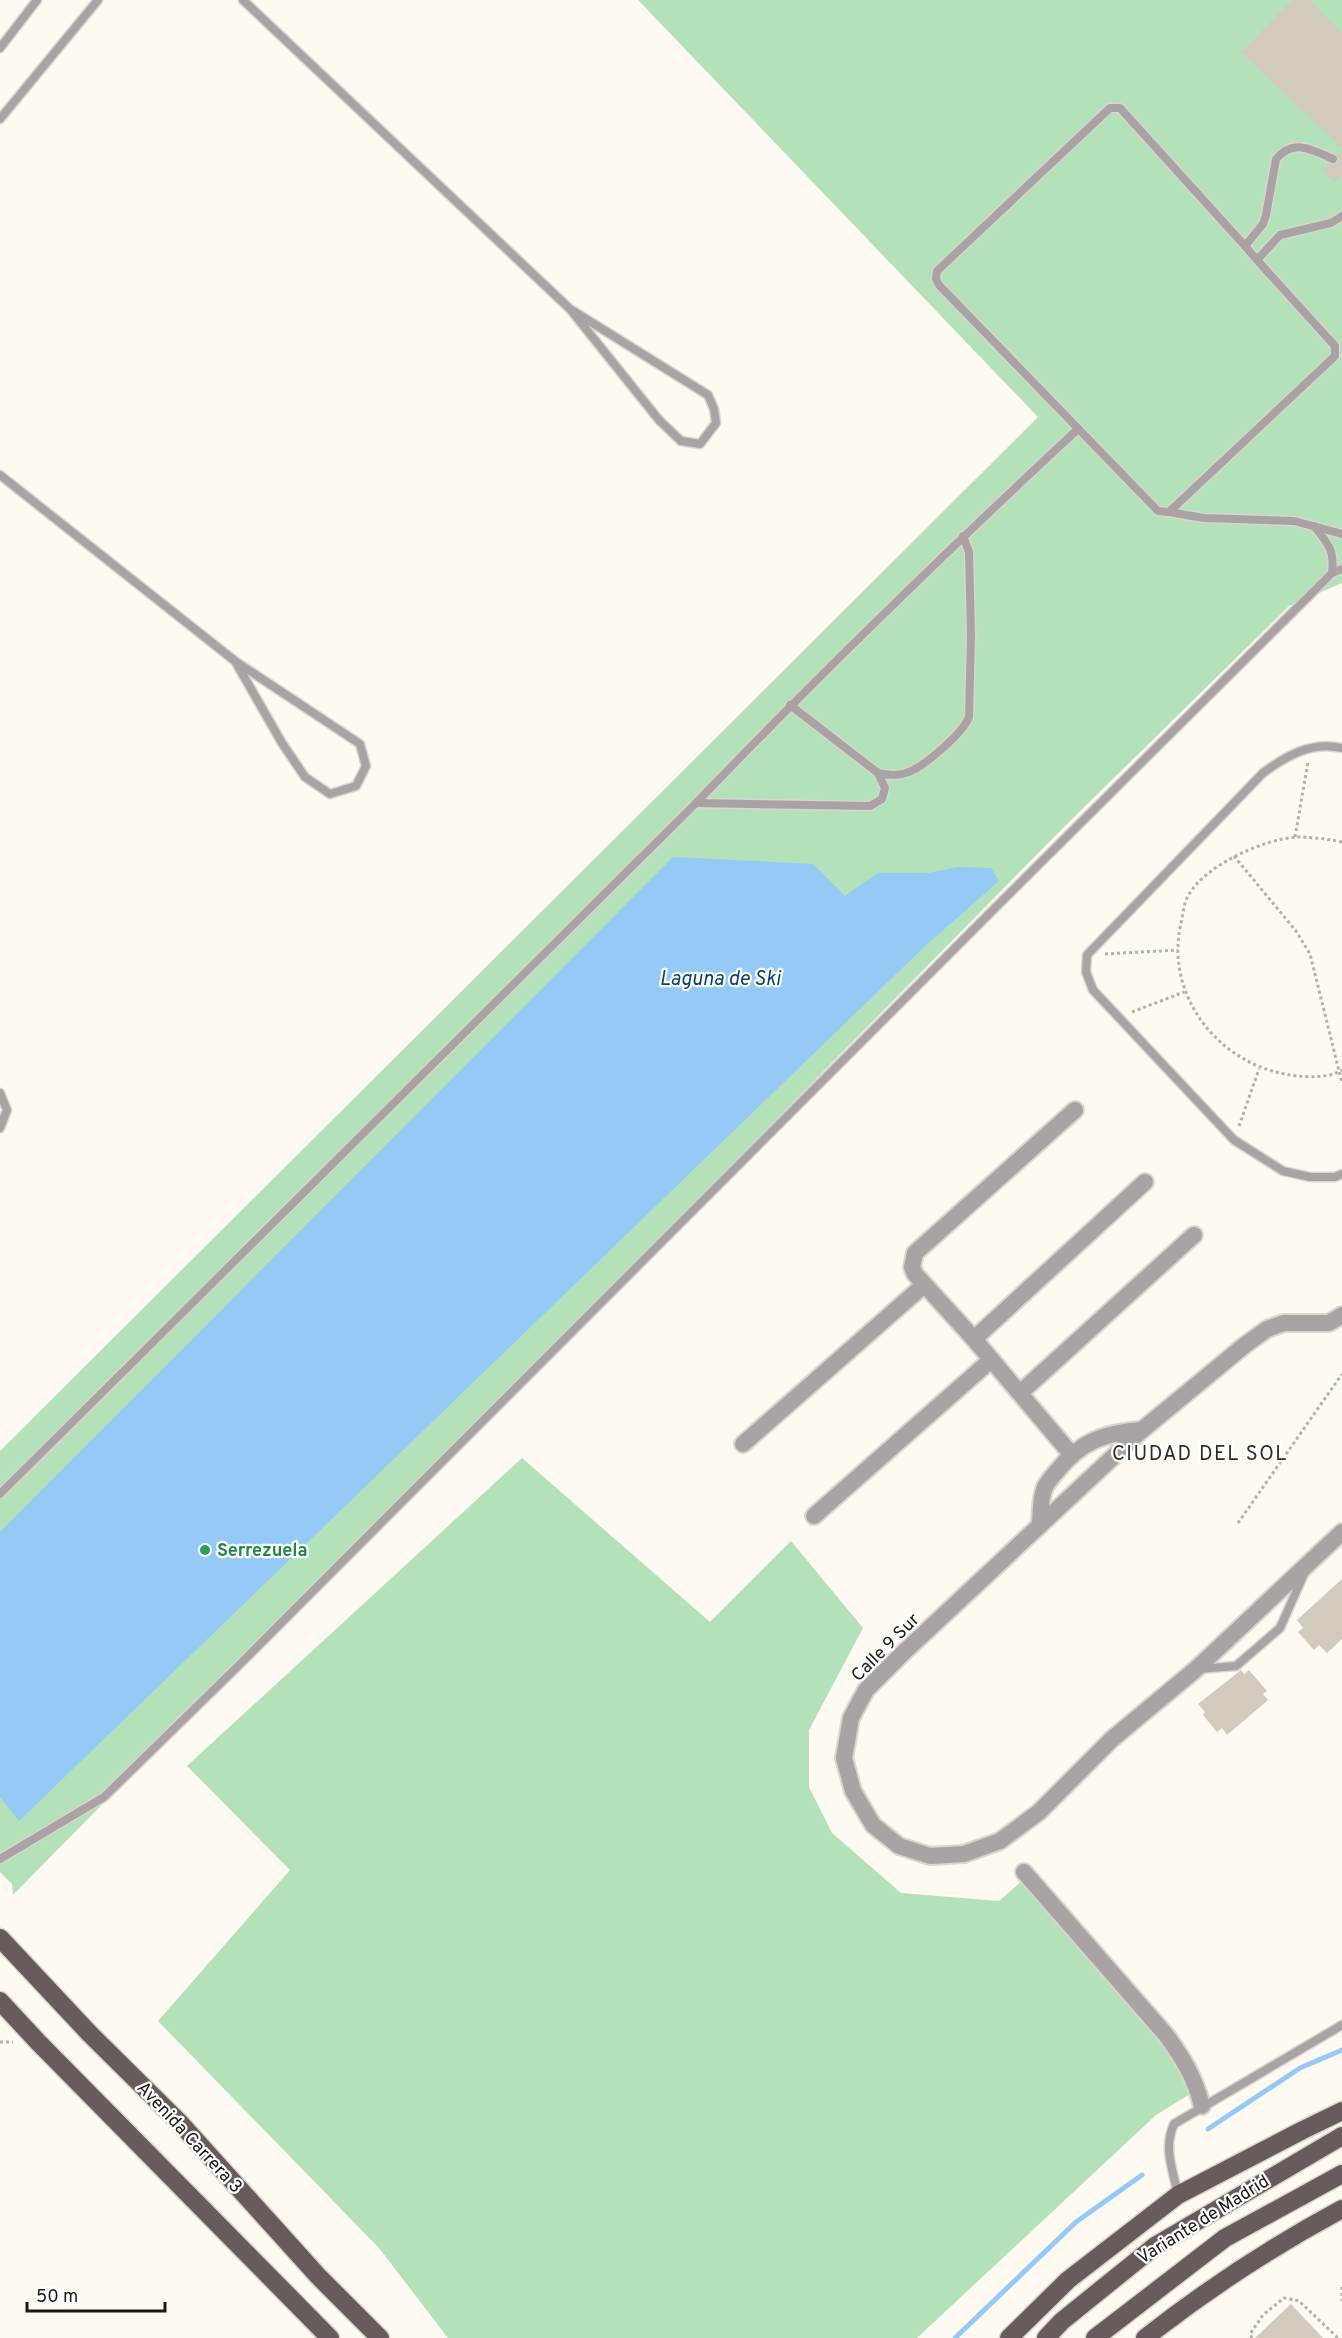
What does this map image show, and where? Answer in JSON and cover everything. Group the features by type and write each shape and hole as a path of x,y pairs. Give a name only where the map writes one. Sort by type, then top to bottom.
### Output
{"main road":[{"name":"Avenida Carrera 3","path":"0,1938 89,2033 181,2124 318,2276 380,2338"},
{"path":"0,2001 8,2017 330,2338"},
{"path":"1009,2338 1068,2280 1178,2195 1342,2111"},
{"name":"Variante de Madrid","path":"1046,2338 1062,2320 1155,2246 1342,2136"},
{"name":"Variante de Madrid","path":"1095,2338 1225,2238 1342,2174"},
{"path":"1145,2338 1181,2310 1313,2225 1342,2209"}],"street":[{"path":"1071,1454 974,1339 924,1285 912,1267 915,1252 1075,1110"},
{"path":"974,1339 1145,1182"},
{"path":"1020,1393 1194,1235"},
{"path":"743,1444 924,1285"},
{"name":"Calle 9 Sur","path":"1338,1322 1284,1323 1267,1329 1245,1345 1142,1430 866,1690 851,1718 844,1758 853,1791 873,1825 899,1846 930,1856 964,1854 1000,1841 1039,1812 1112,1739 1195,1670 1342,1532"},
{"path":"814,1516 991,1360"},
{"path":"1040,1524 1046,1485 1071,1454 1103,1436 1142,1430"},
{"path":"1024,1872 1166,2035 1186,2062 1198,2089 1202,2106"}],"lane":[{"path":"0,48 38,0"},
{"path":"0,119 98,0"},
{"path":"243,0 570,309 659,420 681,441 700,444 716,423 714,409 708,395 570,309"},
{"path":"1169,512 1335,356 1335,346 1146,136 1115,106 1110,108 938,271 936,279 939,285 1158,511 1190,517 1276,520 1313,525 1328,532 1342,534"},
{"path":"1245,246 1263,224 1276,159 1282,152 1291,148 1306,147 1333,159"},
{"path":"1257,260 1280,235 1330,223 1342,216"},
{"path":"0,1494 696,803 790,705 963,536 1078,429"},
{"path":"0,475 236,661 360,744 366,766 356,786 330,794 305,777 282,743 236,661"},
{"path":"1313,525 1334,556 1332,573"},
{"path":"790,705 879,773 896,776 910,772 965,727 969,717 971,636 969,552 963,536"},
{"path":"0,1859 104,1797 238,1666 1332,573 1342,569"},
{"path":"1342,748 1310,748 1288,755 1263,773 1087,955 1086,972 1094,990 1234,1140 1283,1171 1310,1177 1335,1177 1342,1174"},
{"path":"696,803 870,806 882,799 885,788 879,773"},
{"path":"0,1093 8,1110 0,1128"},
{"path":"1195,1670 1236,1666 1280,1628 1309,1564"},
{"path":"1178,2195 1167,2150 1168,2136 1174,2124 1342,2025"}],"path":[{"path":"1295,837 1310,748"},
{"path":"1341,1071 1293,1076 1259,1069 1219,1042 1196,1014 1184,993 1178,950 1179,933 1187,897 1207,873 1234,856 1295,837 1325,838 1342,842"},
{"path":"1234,856 1296,931 1310,954 1341,1071 1342,1083"},
{"path":"1087,955 1178,950"},
{"path":"1119,1017 1184,993"},
{"path":"1234,1140 1259,1069"},
{"path":"1238,1523 1342,1374"},
{"path":"1342,2287 1342,2301"},
{"path":"1252,2338 1250,2334 1263,2315 1284,2298 1299,2301 1338,2338"}],"green space":[{"path":"638,0 1342,0 1342,583 1289,606 1065,826 13,1895 12,1884 0,1872 0,1451 1038,417"},
{"path":"522,1458 710,1622 791,1541 863,1628 809,1730 809,1787 832,1833 901,1893 999,1901 1028,1876 1198,2089 1156,2115 917,2338 448,2338 379,2248 158,2021 290,1870 187,1766"}],"water":[{"name":"Laguna de Ski","path":"673,857 813,864 845,896 878,873 928,873 959,867 991,868 999,881 923,948 19,1821 0,1797 0,1532"}],"building":[{"path":"1292,0 1309,0 1342,33 1342,148 1241,52"},
{"path":"1342,150 1342,175 1335,182 1322,171 1329,164 1337,164 1339,159 1337,155"},
{"path":"1342,1579 1342,1639 1327,1653 1319,1645 1314,1650 1298,1632 1303,1628 1297,1620"},
{"path":"1241,1670 1244,1674 1249,1670 1267,1691 1263,1694 1268,1700 1227,1735 1222,1728 1217,1732 1203,1715 1205,1712 1198,1704"},
{"path":"1291,2304 1323,2338 1255,2338"}],"waterway":[{"path":"1208,2129 1300,2068 1342,2050"},
{"path":"955,2338 1076,2222 1142,2175"}],"place":[{"name":"Serrezuela","path":"205,1550"}],"district":[{"name":"CIUDAD DEL SOL","path":"1200,1453"}]}
